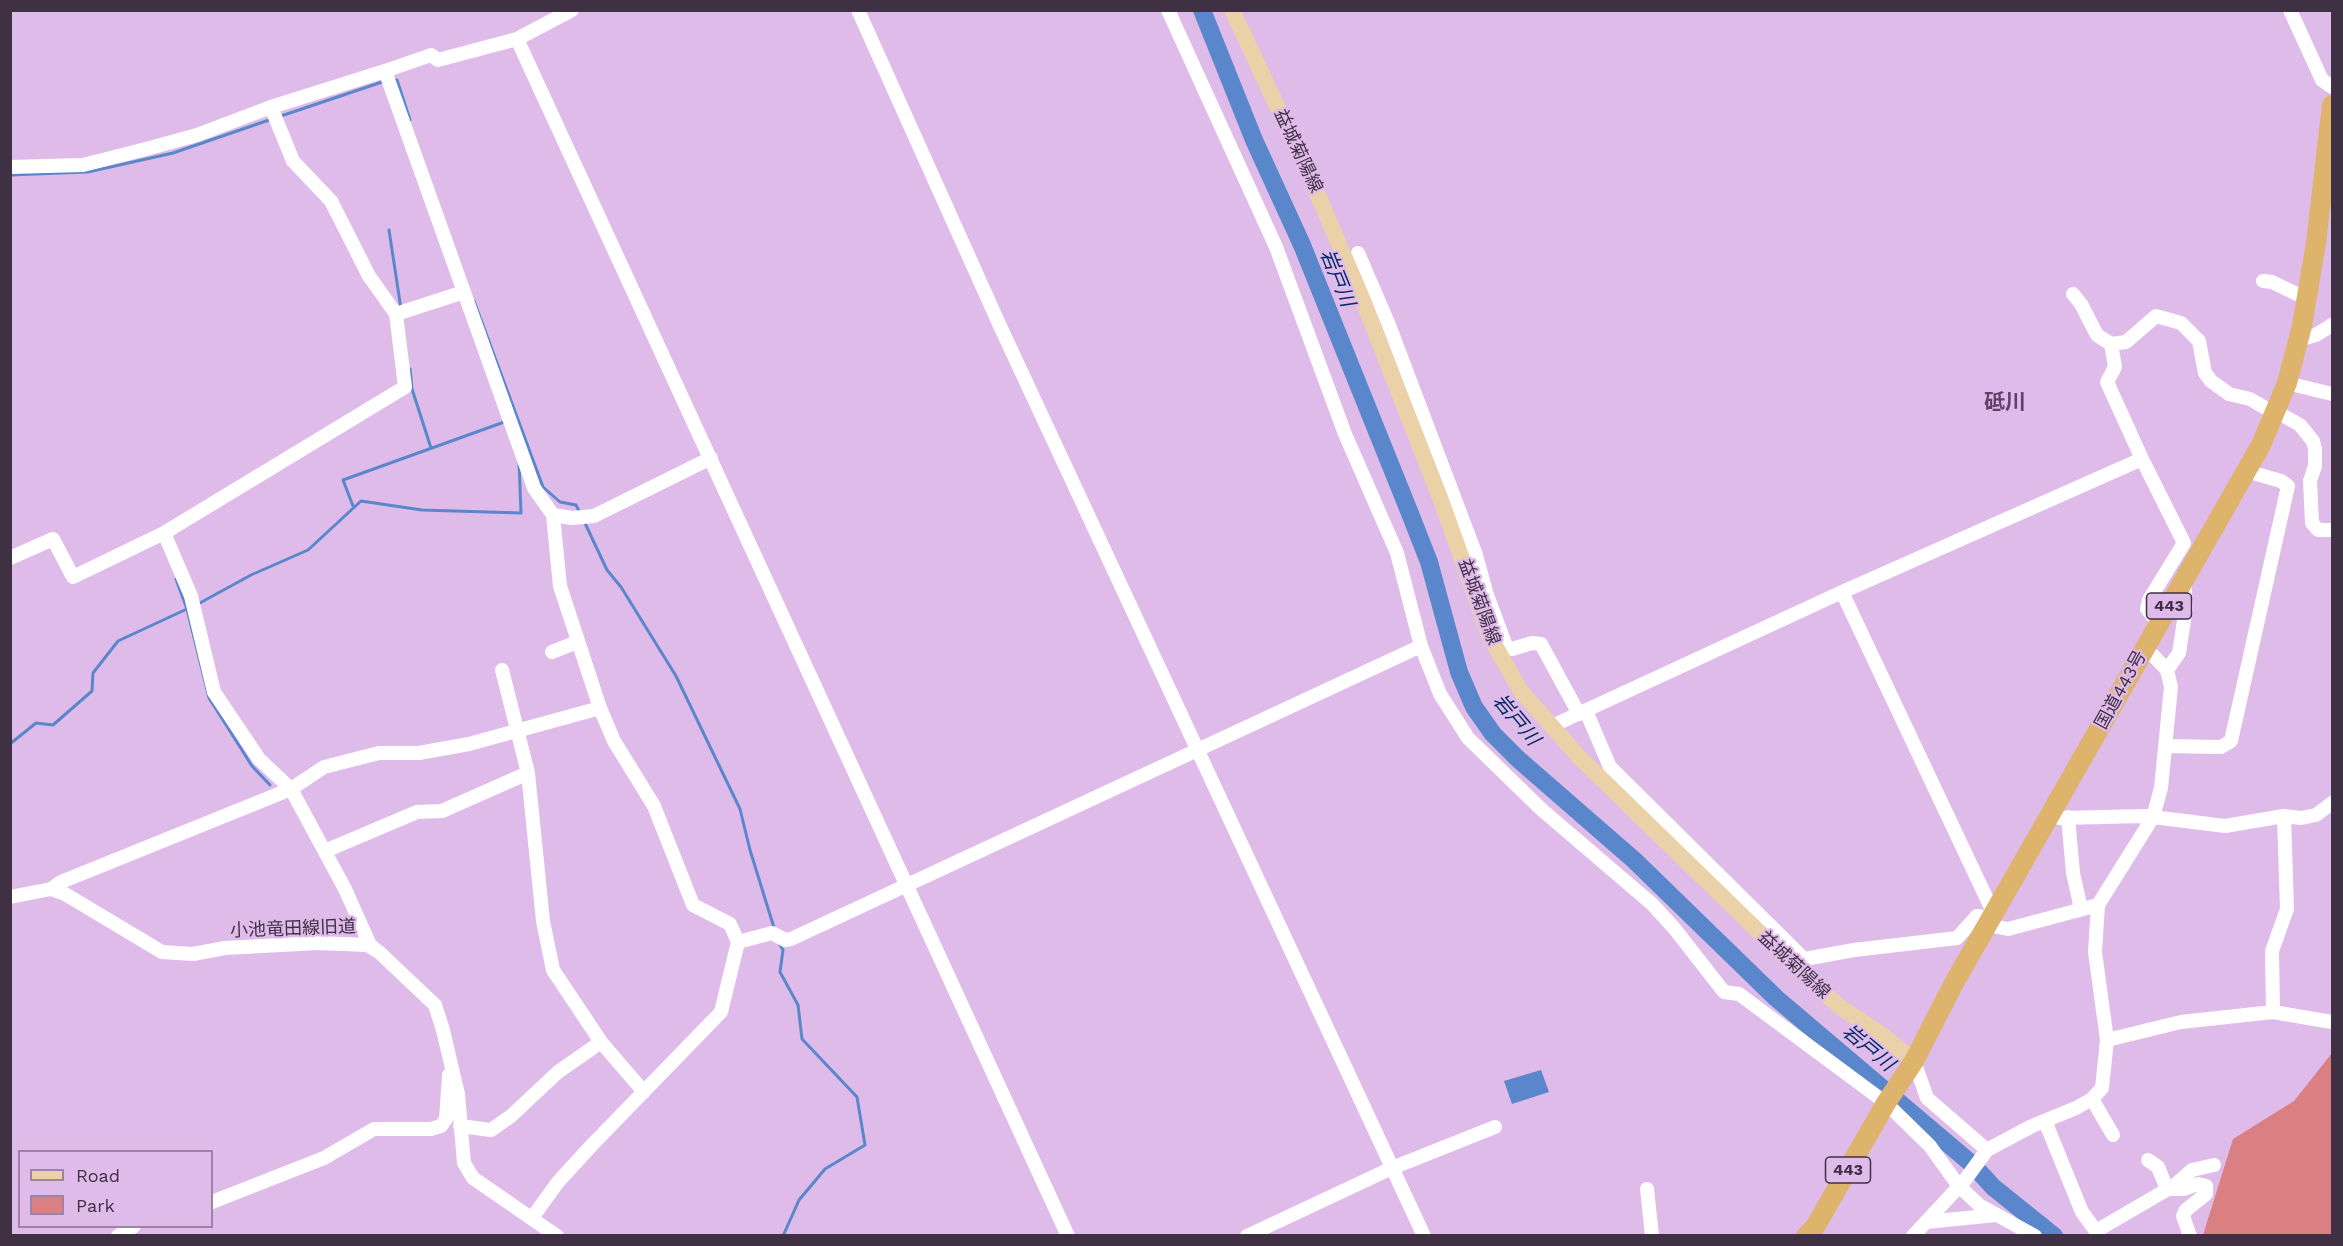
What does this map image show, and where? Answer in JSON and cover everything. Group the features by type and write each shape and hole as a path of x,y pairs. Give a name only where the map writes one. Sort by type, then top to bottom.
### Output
{"highway":[{"name":"国道443号","path":"1806,1236 1815,1227 1886,1103 1911,1066 1954,982 1991,919 2059,816 2145,647 2247,471 2275,412 2287,383 2298,340 2327,194 2332,105"}],"main road":[{"name":"益城菊陽線","path":"1232,10 1308,172 1362,298 1442,503 1489,635 1520,690 1579,757 1800,963 1840,1007 1881,1034 1911,1066"}],"street":[{"path":"10,167 83,165 198,135 271,107 431,55 438,60 517,39 572,10"},
{"path":"858,10 1005,337 1199,748 1424,1236"},
{"path":"1168,10 1276,247 1345,434 1397,553 1421,646 1440,694 1468,738 1541,809 1652,904 1674,928 1724,992 1739,994 1886,1103 1930,1146 1979,1205 2035,1236"},
{"path":"2290,10 2322,80 2332,87"},
{"path":"517,39 1068,1236"},
{"path":"385,71 534,488 554,515 560,586 600,708 614,741 654,806 693,905 730,924 738,942 721,1012 558,1182 532,1218"},
{"path":"10,558 53,539 73,576 164,534 405,387 396,314 369,276 332,201 293,161 271,107"},
{"path":"1358,253 1389,325 1476,555 1487,596 1506,646 1512,648 1532,643 1541,644 1582,713 1610,767 1800,963 1854,950 1957,938 1977,916 1991,919 2008,929 2098,905"},
{"path":"2263,281 2272,282 2307,299"},
{"path":"396,314 464,292"},
{"path":"2073,294 2081,304 2097,335 2111,344 2126,342 2156,316 2173,320 2190,331 2199,341 2205,373 2211,381 2229,394 2250,399 2300,424 2316,449 2315,466 2310,481 2312,523 2319,530 2332,530"},
{"path":"2298,340 2316,335 2332,325"},
{"path":"2111,344 2115,367 2107,382 2184,543 2149,600 2147,609 2159,624"},
{"path":"2287,383 2332,394"},
{"path":"554,515 572,518 594,516 711,458"},
{"path":"1552,726 1842,592 2142,459"},
{"path":"2166,746 2221,747 2231,741 2288,486 2281,481 2247,471"},
{"path":"164,534 191,596 214,692 259,759 291,789 345,889 370,945 379,952"},
{"path":"2167,670 2179,653 2186,608 2184,580"},
{"path":"1842,592 1991,919"},
{"path":"552,652 577,642"},
{"path":"738,942 772,933 785,940 791,939 1421,646"},
{"path":"1913,1236 1962,1182 1987,1150 2092,1100 2102,1088 2106,1041 2095,952 2098,905 2153,817 2161,788 2172,687 2167,670 2145,647"},
{"path":"502,669 528,773 543,921 553,970 601,1042 644,1092"},
{"path":"10,897 51,889 61,882 291,789 324,767 379,753 429,751 600,708"},
{"path":"325,851 417,812 442,811 528,773"},
{"path":"2081,909 2059,816 2153,817 2225,826 2284,816 2301,818 2316,815 2332,803"},
{"path":"2273,1012 2272,951 2287,909 2284,816"},
{"name":"小池竜田線旧道","path":"51,889 65,894 162,952 193,954 225,948 318,943 367,945 379,952 435,1005 458,1094 464,1163 473,1178 497,1197 557,1236"},
{"path":"2106,1041 2181,1022 2273,1012 2332,1022"},
{"path":"460,1126 491,1130 511,1116 558,1072 601,1042"},
{"path":"213,1202 324,1158 374,1129 431,1129 441,1125 446,1119 450,1059"},
{"path":"1911,1066 1928,1098 1987,1150"},
{"path":"2092,1100 2113,1135"},
{"path":"2045,1121 2082,1212 2096,1231 2168,1189 2192,1170 2214,1165"},
{"path":"1247,1236 1392,1168 1495,1126"},
{"path":"2148,1160 2158,1167 2168,1189"},
{"path":"2168,1189 2184,1189 2198,1184 2206,1186 2206,1194 2186,1210 2183,1216 2190,1236"},
{"path":"1647,1189 1653,1236"},
{"path":"1926,1222 1996,1215"},
{"path":"118,1236 132,1228"}],"green space":[{"path":"2332,1053 2332,1235 2203,1235 2233,1139 2294,1101"}],"water":[{"path":"1541,1070 1549,1092 1512,1104 1504,1081"}],"waterway":[{"name":"岩戸川","path":"1202,10 1254,140 1302,245 1429,562 1459,672 1474,707 1493,734 1518,759 1634,860 1776,998 1973,1165 1993,1187 2054,1236"},
{"path":"392,80 397,80 410,120"},
{"path":"278,117 385,81"},
{"path":"10,175 88,172 173,153 272,119"},
{"path":"389,230 401,309"},
{"path":"474,301 543,487 560,502 576,505 580,513"},
{"path":"410,369 412,389 431,448"},
{"path":"353,506 343,480 507,421"},
{"path":"198,604 251,575 308,550 361,501 422,510 521,513 519,462"},
{"path":"584,521 607,570 621,587 676,676 740,809 775,931"},
{"path":"176,579 187,609 209,698 252,766 270,785"},
{"path":"10,744 36,723 53,725 92,691 93,673 118,641 189,608"},
{"path":"779,943 783,950 780,972 798,1005 802,1039 857,1097 865,1145 825,1169 799,1200 783,1236"}],"district":[{"name":"砥川","path":"2005,403"}]}
